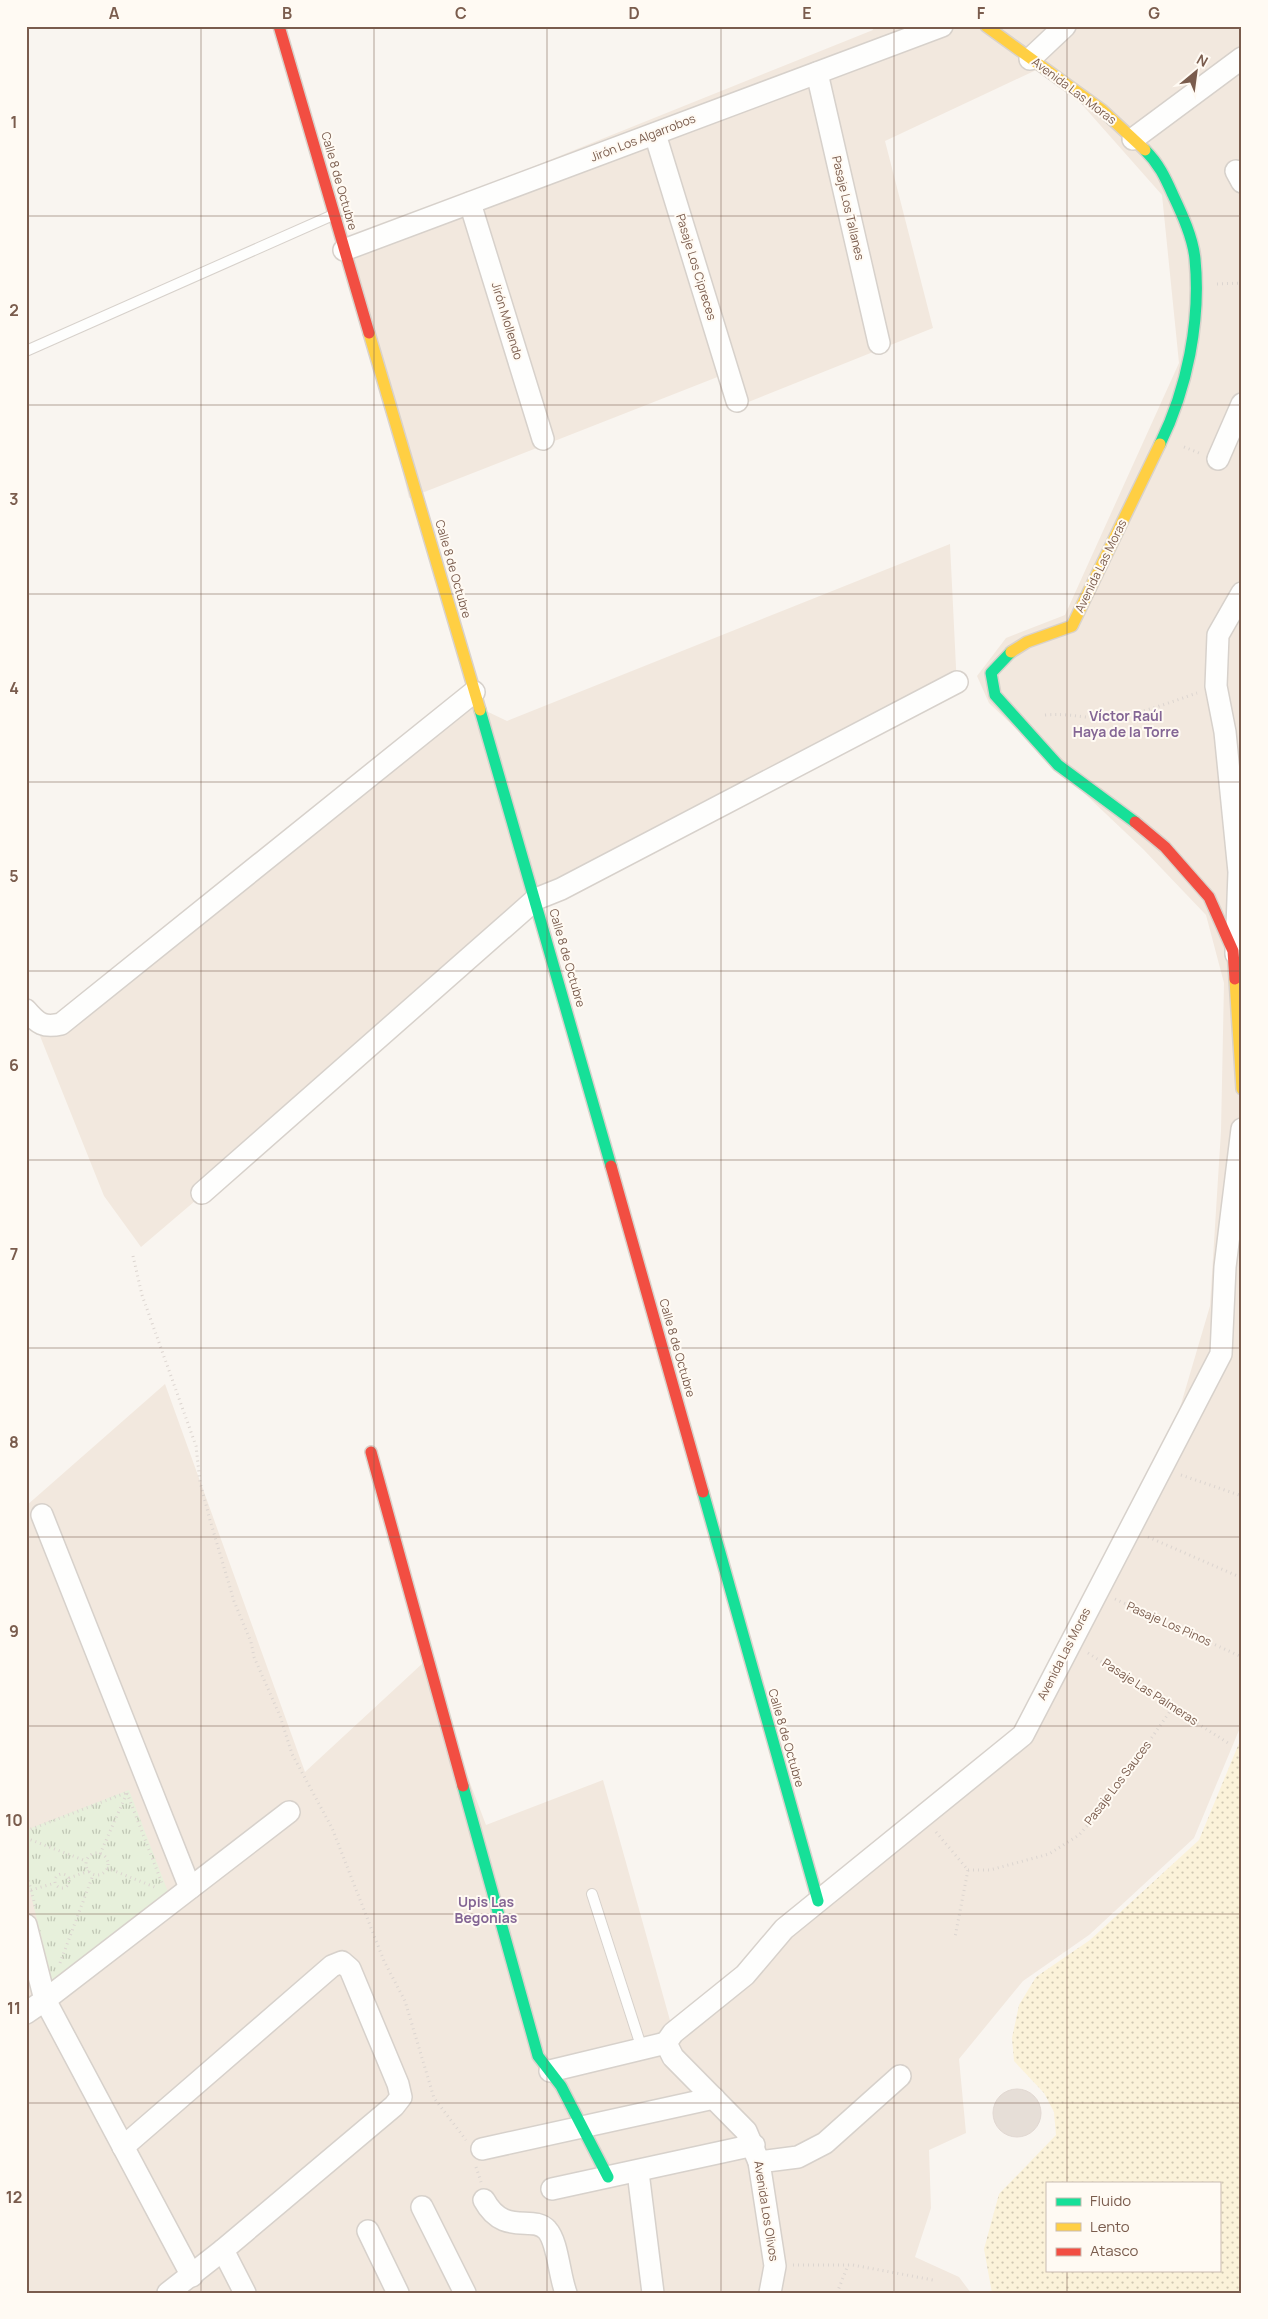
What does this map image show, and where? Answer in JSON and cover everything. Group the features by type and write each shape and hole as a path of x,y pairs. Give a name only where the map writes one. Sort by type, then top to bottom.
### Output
{"street":[{"name":"Calle 8 de Octubre","path":"279,26 536,899 818,1901"},
{"name":"Jirón Los Algarrobos","path":"344,250 942,26"},
{"name":"Avenida Las Moras","path":"986,26 1102,110 1158,163 1183,216 1195,258 1195,323 1186,368 1169,426 1072,626 1016,646 1002,657 991,673 995,695 1018,718 1058,765 1101,795 1166,847 1209,897 1233,952 1242,1089"},
{"path":"1030,59 1065,26"},
{"path":"1133,139 1242,58"},
{"name":"Pasaje Los Tallanes","path":"817,73 879,343"},
{"name":"Pasaje Los Cipreces","path":"655,134 737,401"},
{"name":"Jirón Mollendo","path":"470,203 543,438"},
{"path":"1218,459 1242,404"},
{"path":"1234,977 1239,872 1225,732 1216,686 1218,635 1242,593"},
{"path":"202,1193 536,899 570,885 957,682"},
{"path":"26,1010 36,1022 47,1027 61,1024 474,692"},
{"name":"Avenida Las Moras","path":"666,2043 673,2033 745,1975 784,1929 1024,1735 1070,1641 1221,1354 1225,1267 1242,1129"},
{"path":"371,1452 538,2056 561,2086 608,2178"},
{"path":"42,1516 190,1888"},
{"path":"26,2013 289,1812"},
{"path":"32,1921 45,2000 192,2276"},
{"path":"123,2147 332,1966 342,1962 350,1969 398,2084 401,2097 394,2106 223,2250 168,2293"},
{"path":"550,2071 666,2043"},
{"name":"Avenida Los Olivos","path":"666,2043 673,2057 746,2131 756,2154 775,2266 770,2293"},
{"path":"552,2189 638,2172 756,2154 798,2157 825,2143 900,2076"},
{"path":"475,2152 580,2126 714,2098"},
{"path":"638,2172 653,2293"},
{"path":"484,2200 490,2211 499,2218 514,2223 537,2224 546,2228 556,2248 560,2277 566,2293"},
{"path":"422,2207 466,2293"},
{"path":"368,2231 398,2293"},
{"path":"223,2250 245,2293"}],"lane":[{"path":"26,350 334,215"},
{"path":"592,1894 642,2049"}],"path":[{"path":"1018,718 1068,713 1105,719 1149,709 1216,686"},
{"path":"133,1256 142,1295 196,1446 200,1482 210,1520 234,1601 251,1642 254,1657 280,1716 292,1754 332,1828 384,1961 405,2001 434,2098 444,2113 455,2123 475,2152 484,2200"},
{"path":"1161,1468 1242,1496"},
{"path":"1129,1529 1242,1578"},
{"name":"Pasaje Los Pinos","path":"1097,1591 1242,1657"},
{"name":"Pasaje Las Palmeras","path":"1070,1641 1228,1743"},
{"name":"Pasaje Los Sauces","path":"968,1870 990,1870 1049,1854 1079,1836 1106,1805 1173,1707"},
{"path":"26,1831 149,1784"},
{"path":"100,1854 127,1793"},
{"path":"107,1868 165,1892 127,1793"},
{"path":"923,1816 968,1870 955,1937"},
{"path":"26,1838 86,1861"},
{"path":"86,1861 94,1853 100,1854 107,1862 107,1868 104,1872 93,1875"},
{"path":"86,1861 89,1871 93,1875"},
{"path":"26,1871 31,1890 32,1921"},
{"path":"69,1878 89,1871"},
{"path":"55,1883 56,1876 60,1874 65,1874 69,1878"},
{"path":"57,1972 93,1875"},
{"path":"55,1883 60,1888 64,1888 68,1885 69,1878"},
{"path":"31,1890 55,1883"},
{"path":"775,2266 848,2265 933,2280"},
{"path":"837,2293 848,2265"}],"shaded area":[{"path":"872,26 1242,26 1242,1723 1194,1838 1089,1935 1023,1981 959,2059 966,2133 929,2150 931,2208 915,2257 959,2277 971,2293 26,2293 26,1506 165,1384 305,1772 424,1662 486,1825 603,1780 671,2024 713,1994 778,1921 836,1878 1018,1725 1179,1411 1210,1306 1221,1131 1224,983 1206,915 1143,849 989,703 977,676 1006,638 1065,615 1179,363 1162,195 1047,65 885,141 933,328 731,409 720,376 409,498 348,241 873,30"},
{"path":"950,544 957,688 547,901 141,1247 104,1196 40,1036 459,698 507,721"}],"sand":[{"path":"1242,1736 1242,2293 992,2293 984,2249 999,2194 1056,2135 1054,2112 1044,2093 1014,2061 1012,2038 1019,2005 1036,1977 1090,1940 1199,1840"}],"green space":[{"path":"129,1790 168,1892 53,1984 26,1875 26,1830"}],"building":[{"path":"1012,2089 1022,2089 1034,2096 1041,2108 1041,2118 1034,2130 1022,2137 1012,2137 1004,2133 997,2126 993,2118 993,2108 997,2100 1004,2093"}],"traffic: fast":[{"path":"1145,150 1158,166 1180,210 1187,226 1195,259 1196,306 1190,354 1178,401 1160,444"},
{"path":"1011,652 991,673 995,695 1058,765 1135,822"},
{"path":"480,710 611,1166"},
{"path":"703,1492 818,1901"},
{"path":"463,1786 538,2056 561,2086 608,2177"}],"traffic: slow":[{"path":"986,26 1102,110 1145,150"},
{"path":"369,333 480,710"},
{"path":"1011,652 1027,642 1072,626 1160,444"},
{"path":"1235,979 1242,1089"}],"traffic: jam":[{"path":"279,26 369,333"},
{"path":"1135,822 1165,847 1209,897 1233,951 1235,979"},
{"path":"611,1166 703,1492"},
{"path":"371,1452 463,1786"}],"district":[{"name":"Víctor Raúl Haya de la Torre","path":"1126,724"},
{"name":"Upis Las Begonias","path":"486,1910"}]}
